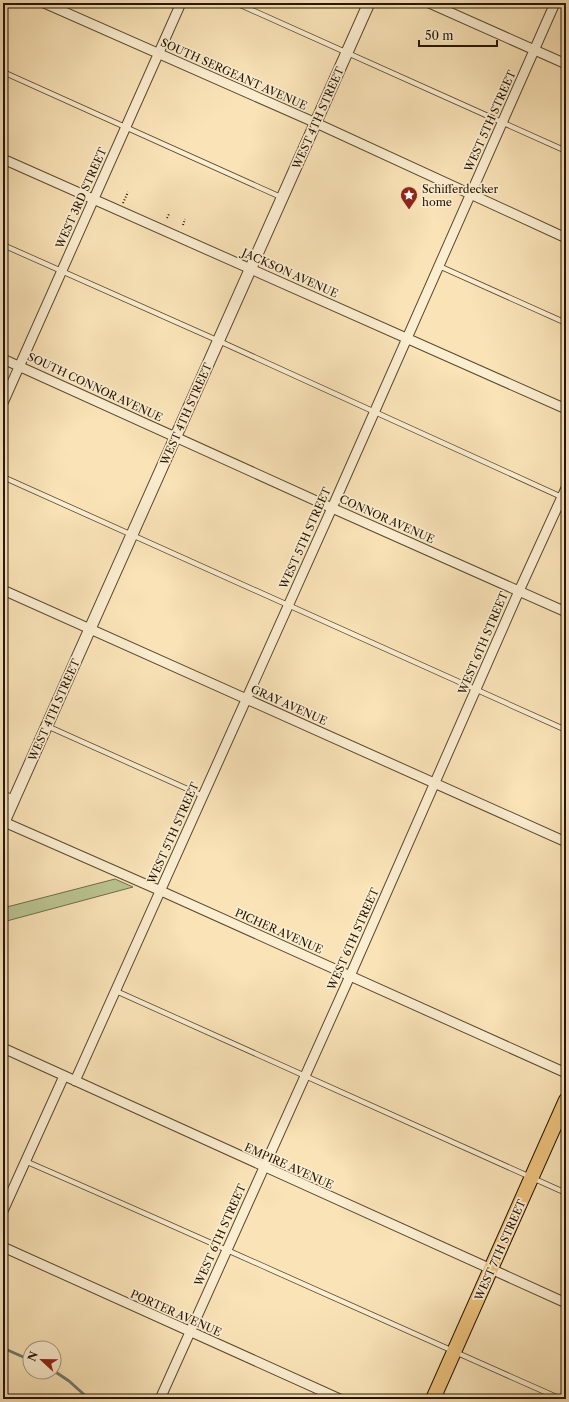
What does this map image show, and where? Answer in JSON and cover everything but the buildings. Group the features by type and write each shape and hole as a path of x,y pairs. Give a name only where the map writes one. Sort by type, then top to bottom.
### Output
{"main road":[{"name":"WEST 7TH STREET","path":"433,1399 565,1105"}],"street":[{"name":"SOUTH SERGEANT AVENUE","path":"44,3 316,123 566,238"},
{"name":"WEST 3RD STREET","path":"3,404 181,3"},
{"name":"WEST 4TH STREET","path":"3,823 370,3"},
{"path":"429,3 566,64"},
{"name":"WEST 5TH STREET","path":"76,1081 332,508 555,3"},
{"name":"JACKSON AVENUE","path":"3,159 566,409"},
{"name":"SOUTH CONNOR AVENUE","path":"3,358 176,438"},
{"name":"CONNOR AVENUE","path":"176,438 566,612"},
{"name":"WEST 6TH STREET","path":"160,1399 350,976 519,591 564,498 566,488"},
{"name":"GRAY AVENUE","path":"3,590 566,842"},
{"name":"PICHER AVENUE","path":"3,823 161,891 566,1072"},
{"name":"EMPIRE AVENUE","path":"3,1048 566,1303"},
{"path":"3,1211 64,1076"},
{"name":"PORTER AVENUE","path":"3,1247 340,1399"}],"lane":[{"path":"236,3 566,151"},
{"path":"3,72 283,198"},
{"path":"3,245 219,341 564,498"},
{"path":"439,266 566,323"},
{"path":"3,477 566,730"},
{"path":"47,726 203,796"},
{"path":"3,793 15,799"},
{"path":"116,991 566,1193"},
{"path":"25,1161 227,1249 561,1399"}],"path":[{"path":"168,218 169,214"},
{"path":"183,225 185,218"}],"green space":[{"path":"115,879 133,887 3,922 3,908"}],"waterway":[{"path":"3,1348 22,1356"},
{"path":"62,1376 89,1399"}],"place":[{"name":"Schifferdecker home","path":"409,210"}]}
